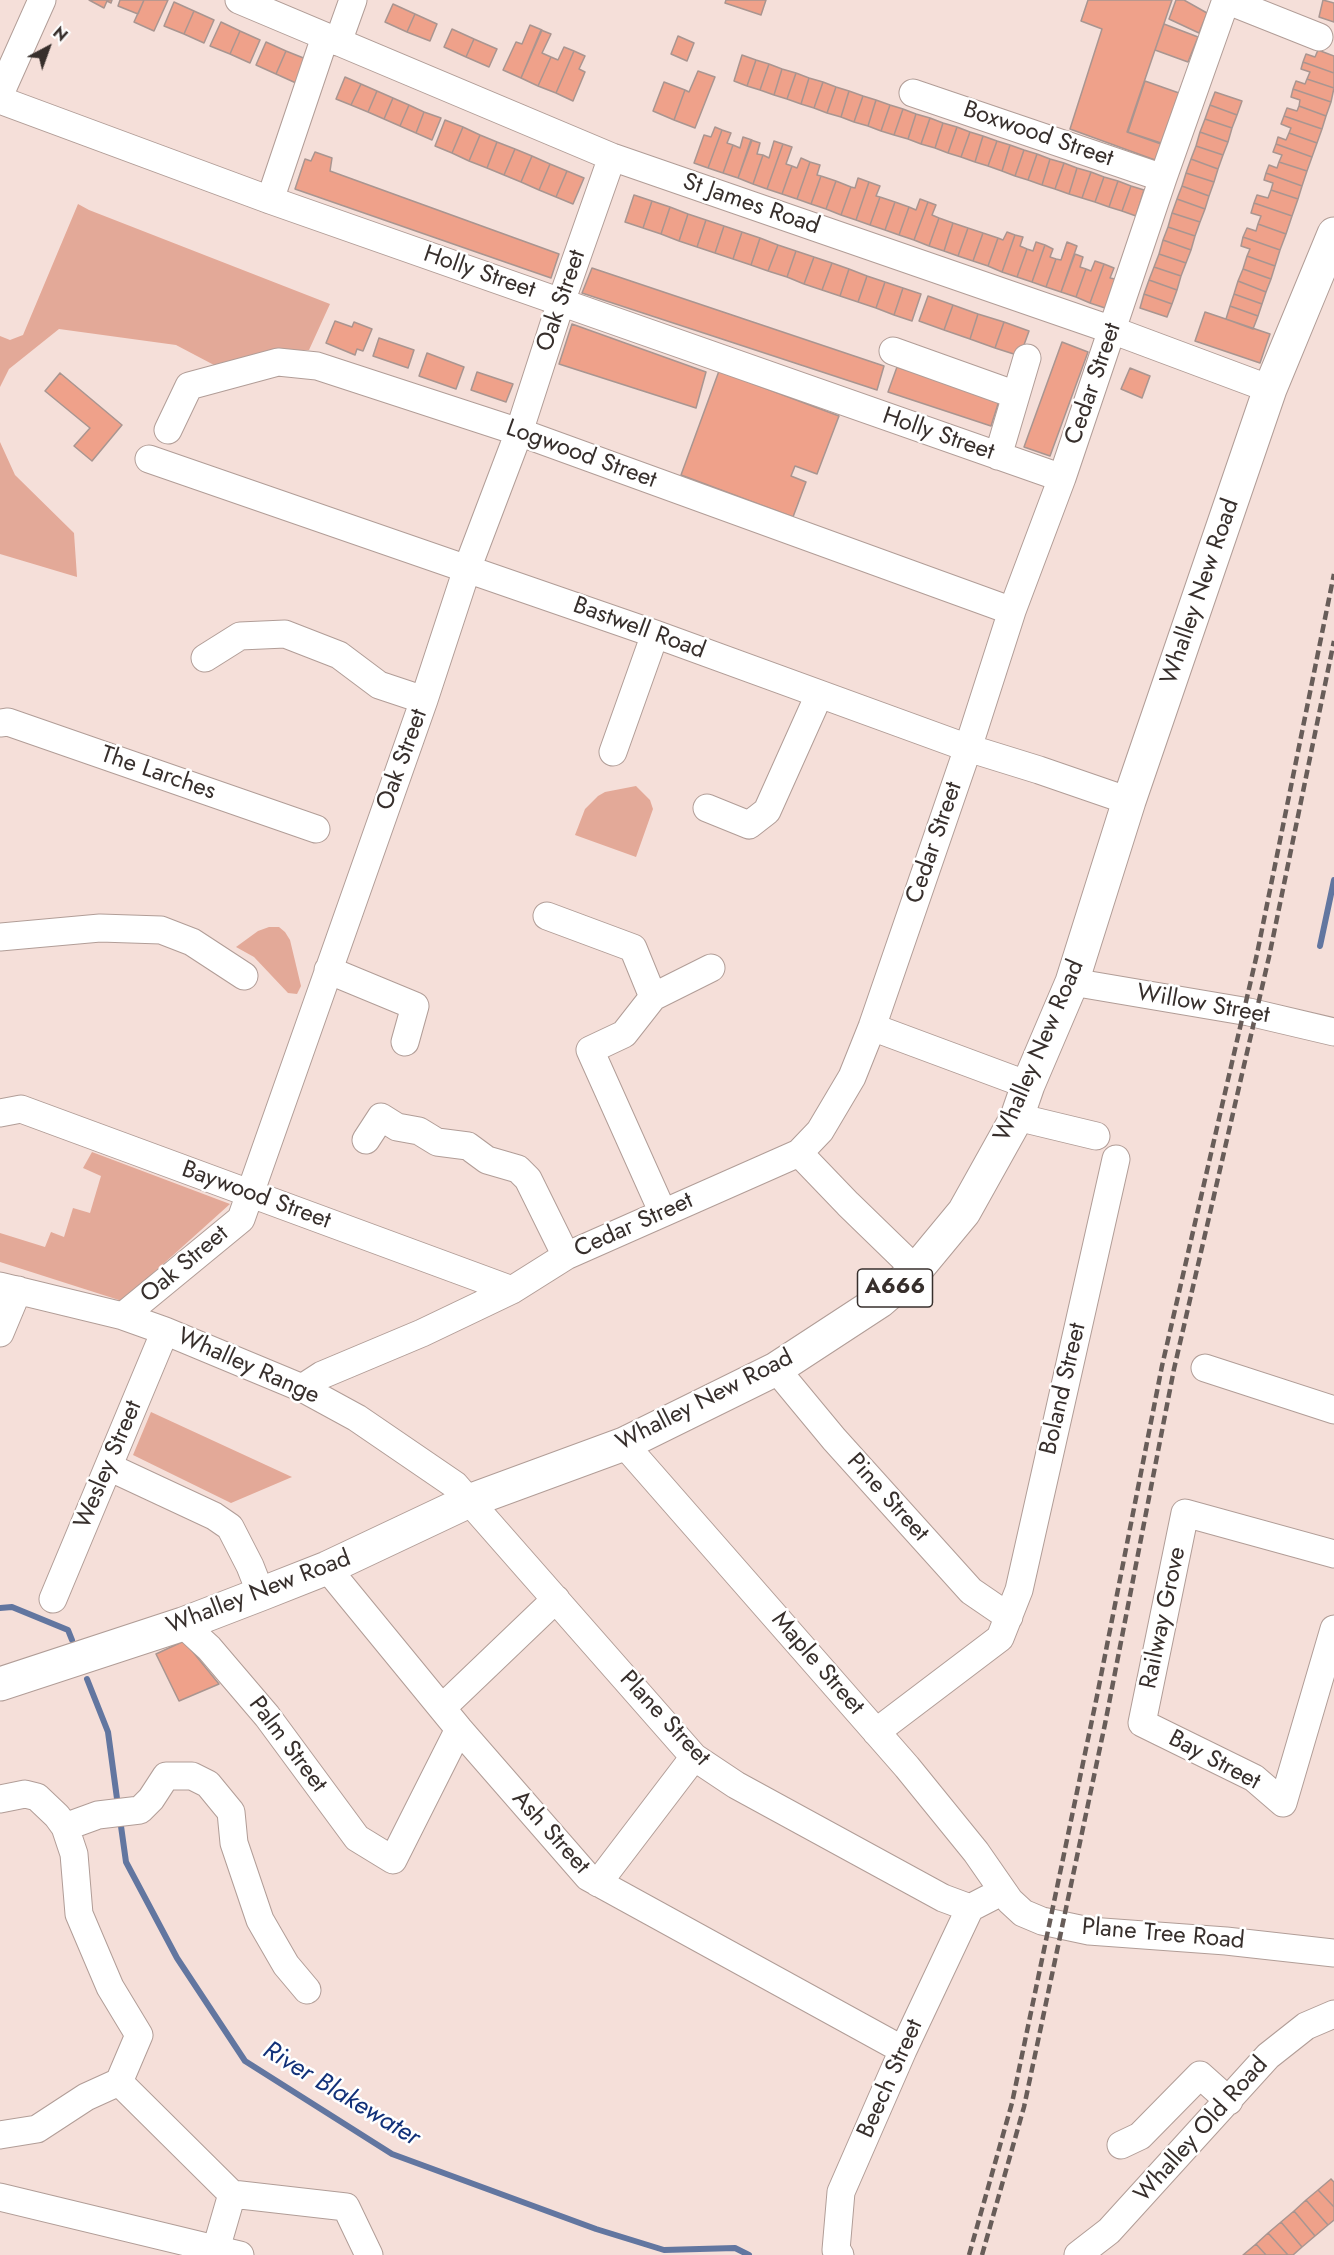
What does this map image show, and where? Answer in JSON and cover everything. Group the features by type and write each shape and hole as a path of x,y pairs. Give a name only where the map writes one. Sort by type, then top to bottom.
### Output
{"highway":[{"name":"Whalley New Road","path":"0,1684 183,1624 261,1594 327,1568 469,1501 624,1444 776,1369 879,1301 916,1270 964,1212 1017,1117 1028,1085 1072,982 1129,801 1270,389 1334,234"}],"street":[{"path":"3,80 42,0"},
{"name":"St James Road","path":"239,0 612,157 1112,330 1270,389"},
{"path":"270,200 331,40 353,0"},
{"path":"1226,0 1319,37"},
{"name":"Cedar Street","path":"302,1388 322,1375 422,1333 512,1290 566,1256 800,1153 819,1131 852,1077 872,1027 968,748 1012,610 1062,478 1163,177 1226,0"},
{"name":"Boxwood Street","path":"913,93 1163,177"},
{"name":"Holly Street","path":"0,100 270,200 1062,478"},
{"name":"Oak Street","path":"123,1316 241,1219 424,700 467,569 519,432 561,302 612,157"},
{"path":"893,351 1016,395"},
{"path":"998,456 1027,358"},
{"name":"Logwood Street","path":"168,430 189,386 278,362 317,366 519,432 1012,610"},
{"name":"Bastwell Road","path":"149,459 655,634 968,748 1129,801"},
{"path":"206,657 240,626 285,634 339,655 379,685 424,700"},
{"path":"613,752 655,634"},
{"path":"707,808 749,825 767,811 819,694"},
{"name":"The Larches","path":"0,723 8,722 316,829"},
{"path":"547,916 633,948 653,998"},
{"path":"0,937 100,928 161,930 192,942 244,976"},
{"path":"663,1214 590,1050 624,1034 653,998 711,968"},
{"path":"328,970 415,1005 405,1042"},
{"name":"Willow Street","path":"1072,982 1240,1010 1334,1032"},
{"path":"872,1027 1028,1085"},
{"name":"Baywood Street","path":"0,1113 21,1109 512,1290"},
{"path":"366,1140 381,1117 397,1127 419,1131 437,1142 468,1146 487,1160 518,1168 528,1179 566,1256"},
{"path":"1017,1117 1096,1136"},
{"path":"800,1153 848,1204 916,1270"},
{"name":"Boland Street","path":"876,1732 1000,1638 1009,1617 1019,1590 1116,1159"},
{"path":"0,1333 9,1288"},
{"name":"Whalley Range","path":"9,1288 123,1316 165,1330 302,1388 357,1418 401,1447 454,1485 469,1501"},
{"name":"Wesley Street","path":"53,1599 165,1330"},
{"path":"1205,1368 1334,1410"},
{"name":"Pine Street","path":"776,1369 834,1439 971,1591 1009,1617"},
{"name":"Maple Street","path":"624,1444 876,1732 976,1852 1003,1891"},
{"path":"109,1467 214,1516 230,1527 261,1594"},
{"name":"Plane Street","path":"469,1501 694,1757 736,1785 943,1898 970,1908"},
{"name":"Railway Grove","path":"1142,1723 1185,1513 1334,1554"},
{"name":"Ash Street","path":"327,1568 459,1729 588,1877 903,2050"},
{"path":"442,1708 556,1599"},
{"name":"Palm Street","path":"183,1624 209,1648 267,1716 357,1838 393,1860 459,1729"},
{"name":"Bay Street","path":"1142,1723 1254,1778 1283,1803 1334,1629"},
{"path":"598,1883 694,1757"},
{"path":"65,1827 98,1815 140,1810 151,1799 166,1776 192,1776 208,1784 231,1812 234,1843 260,1920 286,1965 307,1978"},
{"path":"0,1799 25,1794 37,1797 65,1827 74,1854 79,1914 110,1988 139,2036 119,2082 86,2097 37,2129 0,2135"},
{"path":"970,1908 1003,1891"},
{"name":"Plane Tree Road","path":"1003,1891 1023,1913 1042,1921 1089,1931 1227,1941 1334,1953"},
{"name":"Beech Street","path":"840,2255 836,2250 841,2192 903,2050 970,1908"},
{"name":"Whalley Old Road","path":"1078,2255 1109,2231 1268,2056 1306,2026 1334,2014"},
{"path":"1121,2145 1140,2136 1200,2075 1229,2101"},
{"path":"119,2082 232,2194 346,2207 369,2255"},
{"path":"0,2197 228,2252 232,2194"}],"shaded area":[{"path":"78,204 330,304 309,350 278,351 214,365 176,345 59,329 9,369 0,387 0,336 10,340 23,335"},
{"path":"0,442 15,475 74,533 77,577 0,554"},
{"path":"636,786 650,800 653,809 636,857 575,835 585,809 598,796 605,792"},
{"path":"269,927 279,927 290,940 301,986 297,994 288,993 254,957 236,947 258,931"},
{"path":"92,1152 230,1204 122,1301 0,1262 0,1233 45,1247 51,1232 64,1237 73,1208 90,1213 101,1176 83,1168"},
{"path":"151,1412 292,1477 231,1503 133,1455"}],"building":[{"path":"89,0 112,0 111,3 107,1 104,8"},
{"path":"120,0 144,0 138,14 118,6"},
{"path":"144,0 168,0 154,31 134,22"},
{"path":"726,0 766,0 761,15 725,3"},
{"path":"1088,0 1172,0 1127,132 1161,144 1155,160 1070,129 1102,29 1081,21"},
{"path":"1176,0 1184,0 1207,13 1199,33 1169,19"},
{"path":"1323,0 1334,3 1334,22 1319,17"},
{"path":"174,2 194,11 184,34 164,26"},
{"path":"393,4 415,14 407,32 385,22"},
{"path":"194,11 214,20 204,43 184,34"},
{"path":"415,14 437,24 430,41 407,32"},
{"path":"221,22 240,31 230,54 210,46"},
{"path":"1164,24 1198,37 1188,62 1155,50"},
{"path":"530,25 542,30 521,78 503,70 516,42 522,44"},
{"path":"452,29 474,39 466,57 444,47"},
{"path":"541,30 551,34 542,53 551,57 538,86 521,78"},
{"path":"240,31 260,40 250,63 230,54"},
{"path":"678,36 694,43 687,61 671,54"},
{"path":"474,39 497,49 489,67 466,57"},
{"path":"266,42 286,51 276,74 256,65"},
{"path":"564,47 574,51 556,93 538,86 551,57 558,60"},
{"path":"1318,50 1334,56 1334,73 1303,62 1306,54 1315,57"},
{"path":"286,51 306,59 296,83 276,74"},
{"path":"574,51 585,56 579,69 585,72 573,101 556,93"},
{"path":"742,55 756,60 747,86 734,81"},
{"path":"756,60 769,64 760,90 747,86"},
{"path":"1303,62 1334,73 1334,88 1307,79 1310,72 1301,69"},
{"path":"769,64 782,69 774,95 760,90"},
{"path":"782,69 796,73 787,99 774,95"},
{"path":"698,71 715,77 695,128 674,120 685,90 689,92"},
{"path":"796,73 809,78 801,104 787,99"},
{"path":"345,77 361,84 351,105 336,99"},
{"path":"809,78 823,82 814,108 801,104"},
{"path":"1307,79 1334,88 1331,102 1293,89 1296,81 1305,84"},
{"path":"1145,81 1179,93 1161,143 1128,132"},
{"path":"664,82 685,90 674,120 653,111"},
{"path":"823,82 836,87 827,113 814,108"},
{"path":"361,84 377,91 368,112 351,105"},
{"path":"836,87 849,91 841,117 827,113"},
{"path":"1293,89 1331,102 1326,116 1299,106 1300,100 1291,97"},
{"path":"377,91 393,98 384,119 368,112"},
{"path":"849,91 863,96 854,122 841,117"},
{"path":"1215,92 1242,101 1237,115 1210,105"},
{"path":"863,96 876,100 868,126 854,122"},
{"path":"393,98 409,105 400,126 384,119"},
{"path":"876,100 890,105 881,131 868,126"},
{"path":"409,105 424,112 416,133 400,126"},
{"path":"890,105 903,109 894,135 881,131"},
{"path":"1210,105 1237,115 1232,128 1205,119"},
{"path":"1299,106 1326,116 1322,129 1284,116 1287,108 1297,111"},
{"path":"903,109 916,114 908,139 894,135"},
{"path":"424,112 441,118 432,140 416,133"},
{"path":"916,114 930,118 921,144 908,139"},
{"path":"1284,116 1322,129 1317,143 1289,133 1291,128 1281,124"},
{"path":"930,118 943,123 935,148 921,144"},
{"path":"1205,119 1232,128 1228,142 1200,132"},
{"path":"445,120 463,127 452,153 435,146"},
{"path":"943,123 957,127 948,153 935,148"},
{"path":"463,127 480,135 469,161 452,153"},
{"path":"715,127 722,130 708,168 694,163 704,135 711,137"},
{"path":"957,127 970,132 961,157 948,153"},
{"path":"722,130 731,133 727,143 733,145 723,173 708,168"},
{"path":"970,132 983,136 975,162 961,157"},
{"path":"1200,132 1228,142 1223,155 1196,146"},
{"path":"1289,133 1317,143 1312,157 1276,144 1278,137 1286,140"},
{"path":"480,135 497,142 487,168 469,161"},
{"path":"983,136 997,141 988,166 975,162"},
{"path":"743,137 752,140 738,178 723,173 733,145 740,148"},
{"path":"751,140 760,143 757,154 763,155 753,184 738,178"},
{"path":"774,141 783,144 767,189 753,184 763,155 769,158"},
{"path":"997,141 1010,145 1002,171 988,166"},
{"path":"497,142 515,149 504,175 487,168"},
{"path":"783,144 792,147 786,164 792,166 782,194 767,189"},
{"path":"1276,144 1312,157 1307,171 1279,162 1282,155 1273,152"},
{"path":"1010,145 1024,150 1015,176 1002,171"},
{"path":"1196,146 1223,155 1218,169 1191,159"},
{"path":"515,149 532,156 521,182 504,175"},
{"path":"1024,150 1037,154 1028,180 1015,176"},
{"path":"315,152 332,158 330,171 559,254 551,278 295,189 305,159 311,161"},
{"path":"1037,154 1050,159 1042,185 1028,180"},
{"path":"532,156 550,164 539,190 521,182"},
{"path":"801,158 810,162 797,199 782,194 792,166 797,168"},
{"path":"1050,159 1064,163 1055,189 1042,185"},
{"path":"1191,159 1218,169 1214,182 1186,173"},
{"path":"810,162 820,165 817,175 821,176 811,204 797,199"},
{"path":"1279,162 1307,171 1302,186 1266,173 1269,165 1277,168"},
{"path":"1064,163 1077,168 1069,194 1055,189"},
{"path":"550,164 567,171 556,197 539,190"},
{"path":"1077,168 1091,172 1082,198 1069,194"},
{"path":"567,171 584,178 573,204 556,197"},
{"path":"1091,172 1104,177 1095,202 1082,198"},
{"path":"1186,173 1214,182 1209,196 1182,186"},
{"path":"1266,173 1302,186 1298,199 1271,190 1273,183 1264,180"},
{"path":"821,176 836,181 826,209 811,204"},
{"path":"1104,177 1118,181 1109,207 1095,202"},
{"path":"858,178 869,182 856,220 841,215 851,187 855,188"},
{"path":"836,181 851,187 841,215 826,209"},
{"path":"1118,181 1131,186 1122,211 1109,207"},
{"path":"869,182 880,186 876,196 880,197 870,225 856,220"},
{"path":"1131,186 1144,190 1136,216 1122,211"},
{"path":"1182,186 1209,196 1205,209 1177,199"},
{"path":"1271,190 1298,199 1292,216 1254,203 1257,195 1268,198"},
{"path":"634,195 652,201 643,228 625,222"},
{"path":"880,197 895,202 885,230 870,225"},
{"path":"920,199 928,202 914,240 899,235 909,207 916,210"},
{"path":"1177,199 1205,209 1200,222 1172,213"},
{"path":"652,201 670,207 661,234 643,228"},
{"path":"895,202 909,207 899,235 885,230"},
{"path":"928,202 936,205 932,215 939,218 929,246 914,240"},
{"path":"1254,203 1292,216 1286,234 1258,224 1261,216 1251,213"},
{"path":"670,207 688,214 679,241 661,234"},
{"path":"1172,213 1200,222 1195,236 1168,227"},
{"path":"688,214 706,220 697,247 679,241"},
{"path":"939,218 953,223 944,251 929,246"},
{"path":"706,220 724,226 715,253 697,247"},
{"path":"953,223 968,228 958,256 944,251"},
{"path":"1258,224 1286,234 1280,250 1243,237 1247,228 1256,231"},
{"path":"724,226 742,232 733,259 715,253"},
{"path":"1168,227 1195,236 1191,250 1163,240"},
{"path":"968,228 983,233 973,261 958,256"},
{"path":"742,232 760,238 751,265 733,259"},
{"path":"1007,232 1015,235 1002,272 988,266 998,238 1003,240"},
{"path":"983,233 998,238 988,266 973,261"},
{"path":"1015,235 1023,237 1020,246 1027,249 1017,277 1002,272"},
{"path":"1243,237 1280,250 1275,266 1247,256 1250,249 1241,246"},
{"path":"760,238 778,245 768,271 751,265"},
{"path":"1163,240 1191,250 1186,263 1159,254"},
{"path":"1036,242 1045,245 1032,282 1017,277 1027,249 1033,251"},
{"path":"1067,242 1077,246 1061,292 1046,287 1056,259 1061,260"},
{"path":"778,245 796,251 787,277 768,271"},
{"path":"1045,245 1053,249 1050,257 1056,259 1046,287 1032,282"},
{"path":"796,251 814,257 804,284 787,277"},
{"path":"1075,254 1083,257 1080,267 1086,269 1076,297 1061,292"},
{"path":"1159,254 1186,263 1181,276 1154,267"},
{"path":"1247,256 1275,266 1271,279 1243,269"},
{"path":"814,257 832,263 822,290 804,284"},
{"path":"1095,261 1104,264 1090,303 1076,297 1086,269 1091,271"},
{"path":"832,263 849,269 840,296 822,290"},
{"path":"1104,264 1114,268 1110,278 1115,279 1105,308 1090,303"},
{"path":"1154,267 1181,276 1177,290 1149,280"},
{"path":"592,268 884,366 877,390 582,293"},
{"path":"849,269 867,276 858,302 840,296"},
{"path":"1243,269 1271,279 1266,292 1238,281"},
{"path":"867,276 885,282 876,308 858,302"},
{"path":"1149,280 1177,290 1172,304 1144,294"},
{"path":"1238,281 1266,292 1262,304 1234,294"},
{"path":"885,282 903,288 894,315 876,308"},
{"path":"903,288 921,294 912,321 894,315"},
{"path":"1144,294 1172,304 1167,317 1140,308"},
{"path":"1234,294 1262,304 1258,316 1230,306"},
{"path":"928,296 953,305 944,330 919,321"},
{"path":"953,305 978,314 970,339 944,330"},
{"path":"1230,306 1258,316 1253,329 1226,319"},
{"path":"1205,312 1270,334 1260,363 1195,341"},
{"path":"978,314 1004,322 995,348 970,339"},
{"path":"335,321 352,327 354,322 372,329 363,351 357,349 355,355 326,343"},
{"path":"1004,322 1029,331 1020,356 995,348"},
{"path":"572,324 706,372 696,408 559,364"},
{"path":"379,338 414,350 408,368 373,356"},
{"path":"1062,342 1088,352 1050,456 1024,447"},
{"path":"427,353 464,367 456,389 419,376"},
{"path":"897,367 999,401 991,426 888,392"},
{"path":"1130,368 1150,376 1142,398 1121,389"},
{"path":"719,371 839,416 817,474 795,466 791,476 806,482 793,517 681,475"},
{"path":"477,372 513,384 506,402 471,390"},
{"path":"60,373 122,425 92,461 74,446 90,428 45,391"},
{"path":"184,1641 219,1684 179,1701 156,1654"},
{"path":"1331,2179 1334,2182 1334,2207 1318,2190"},
{"path":"1318,2190 1334,2207 1334,2220 1328,2225 1306,2200"},
{"path":"1306,2200 1328,2225 1315,2236 1294,2211"},
{"path":"1294,2211 1315,2236 1302,2247 1281,2222"},
{"path":"1281,2222 1302,2247 1293,2255 1288,2255 1268,2233"},
{"path":"1268,2233 1288,2255 1266,2255 1256,2244"},
{"path":"1256,2244 1266,2255 1243,2255"}],"waterway":[{"path":"1320,946 1334,880"},
{"name":"River Blakewater","path":"0,1608 12,1607 68,1630 72,1640"},
{"name":"River Blakewater","path":"87,1679 108,1732 118,1806"},
{"name":"River Blakewater","path":"120,1819 126,1862 177,1958 245,2061 392,2154 596,2229 664,2250 735,2248 749,2255"}],"railway":[{"path":"969,2255 1012,2103 1097,1696 1162,1366 1257,954 1334,574"},
{"path":"982,2255 1024,2107 1105,1724 1174,1369 1269,957 1334,641"}]}
